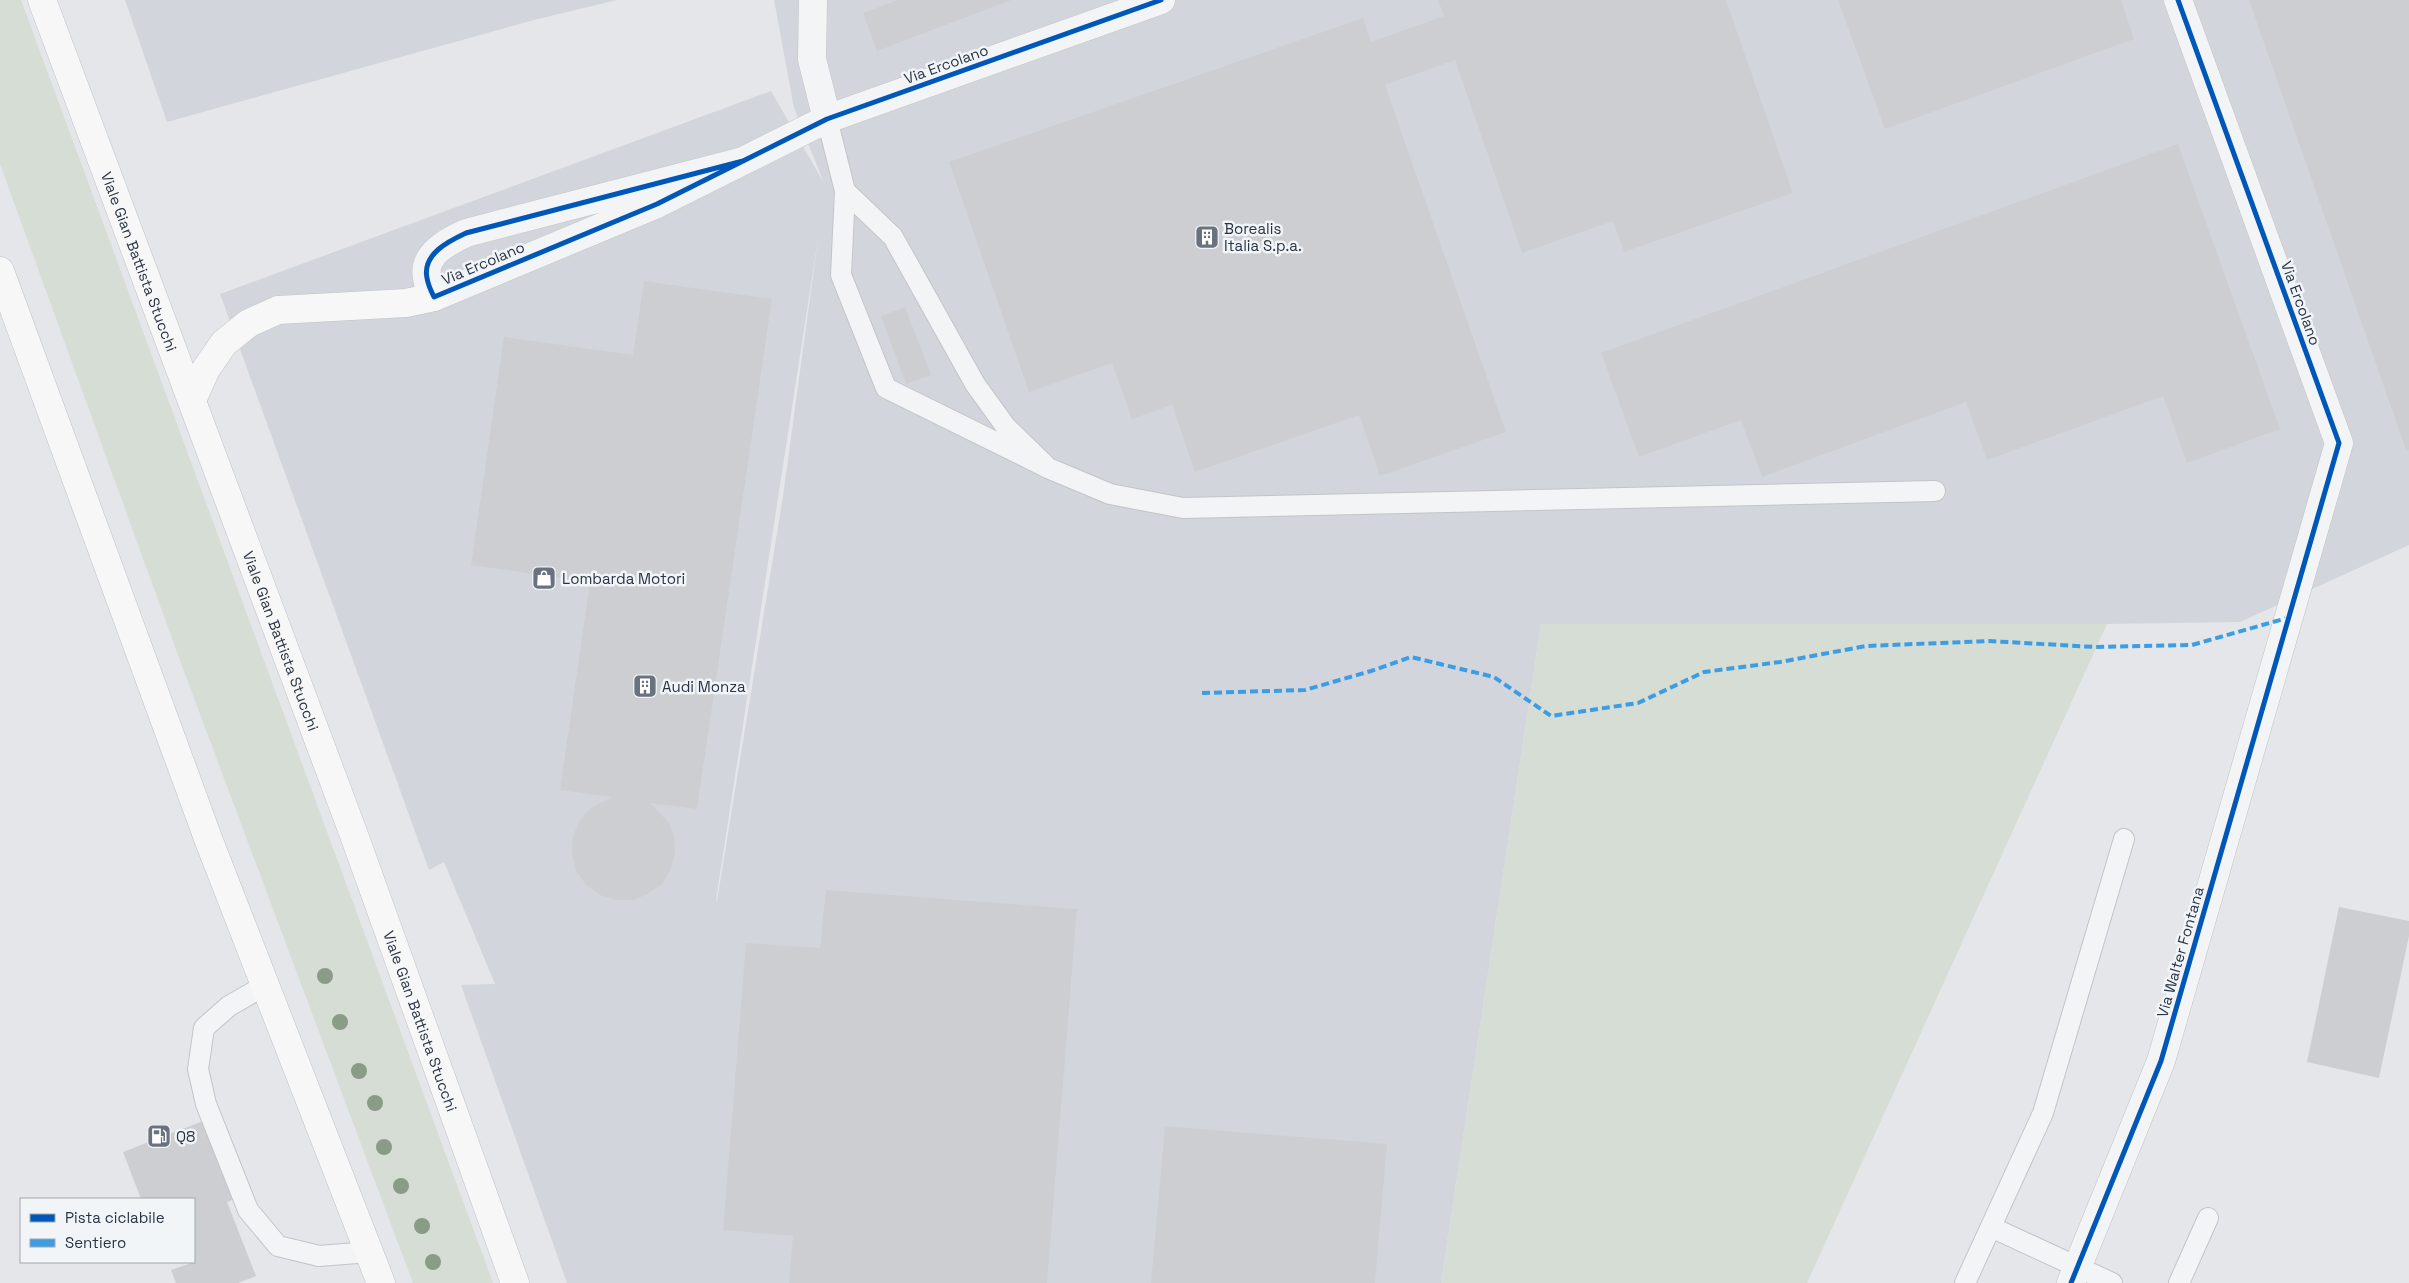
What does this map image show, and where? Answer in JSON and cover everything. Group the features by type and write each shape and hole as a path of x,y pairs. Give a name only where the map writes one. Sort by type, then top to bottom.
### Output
{"main road":[{"name":"Viale Gian Battista Stucchi","path":"42,0 193,398 354,835 515,1283"},
{"path":"0,271 264,986 381,1283"},
{"path":"193,398 206,369 224,344 249,323 278,310 406,303 434,297"}],"street":[{"path":"813,0 812,59 828,120"},
{"name":"Via Ercolano","path":"743,161 466,233 442,245 430,259 426,277 434,297 657,204 828,120 1161,0"},
{"name":"Via Ercolano","path":"2178,0 2339,443 2287,618"},
{"name":"Via Walter Fontana","path":"2074,1276 2162,1061 2287,618"}],"lane":[{"path":"828,120 845,191 841,275 886,388 1048,468 1110,494 1184,508 1935,491"},
{"path":"845,191 893,237 975,384 1006,427 1048,468"},
{"path":"1965,1283 2044,1113 2124,839"},
{"path":"264,986 229,1006 204,1028 198,1069 206,1104 248,1210 278,1246 319,1256 370,1252"},
{"path":"2179,1283 2208,1218"},
{"path":"1990,1227 2074,1276 2112,1283"}],"shaded area":[{"path":"0,0 21,0 493,1283 413,1283 182,666 0,164"},
{"path":"125,0 617,0 534,20 167,122"},
{"path":"774,0 2409,0 2409,545 2240,622 2107,624 1541,624 1441,1283 567,1283 461,985 495,984 444,862 429,870 220,294 771,91 824,183 794,108","holes":["818,239 783,496 717,901"]},
{"path":"1541,624 2107,624 1807,1283 1441,1283"}],"building":[{"path":"898,0 1011,0 877,51 863,13"},
{"name":"Borealis Italia S.p.a.","path":"1438,0 1726,0 1793,193 1624,252 1613,221 1522,253 1455,60 1385,85 1506,432 1380,476 1359,415 1195,472 1172,405 1132,419 1112,363 1029,392 949,162 1363,18 1371,42 1444,16"},
{"path":"1838,0 2121,0 2134,39 1885,129"},
{"path":"2249,0 2409,0 2409,450 2406,450"},
{"path":"2178,144 2280,429 2187,463 2163,396 1987,460 1966,402 1762,477 1741,420 1639,457 1601,353"},
{"name":"Audi Monza","path":"644,281 772,299 697,809 650,803 669,823 674,836 675,853 671,869 662,884 648,894 633,900 616,900 600,895 586,885 576,871 572,854 573,836 580,820 591,808 612,797 560,790 590,582 471,565 504,337 633,355"},
{"path":"905,307 931,375 906,384 881,316"},
{"path":"826,890 1077,909 1047,1283 789,1283 793,1236 723,1230 746,943 820,948"},
{"path":"2339,907 2409,921 2409,936 2379,1078 2307,1062"},
{"path":"206,1120 236,1198 227,1202 256,1276 238,1283 176,1283 171,1270 195,1263 195,1198 141,1198 123,1152"},
{"path":"1165,1126 1387,1144 1375,1283 1151,1283"}],"marked path":[{"path":"1202,693 1305,690 1411,657 1494,677 1551,716 1638,703 1704,672 1780,662 1866,646 1989,641 2095,647 2192,645 2287,618"}],"cycle path":[{"path":"743,161 827,119 1161,0"},
{"path":"2071,1283 2161,1061 2339,443 2178,0"},
{"path":"743,161 657,204 434,297 430,288 427,270 433,255 445,244 466,233 743,161"}],"place":[{"name":"Borealis Italia S.p.a.","path":"1207,237"},
{"name":"Lombarda Motori","path":"544,578"},
{"name":"Audi Monza","path":"645,686"},
{"name":"Q8","path":"159,1136"}]}
